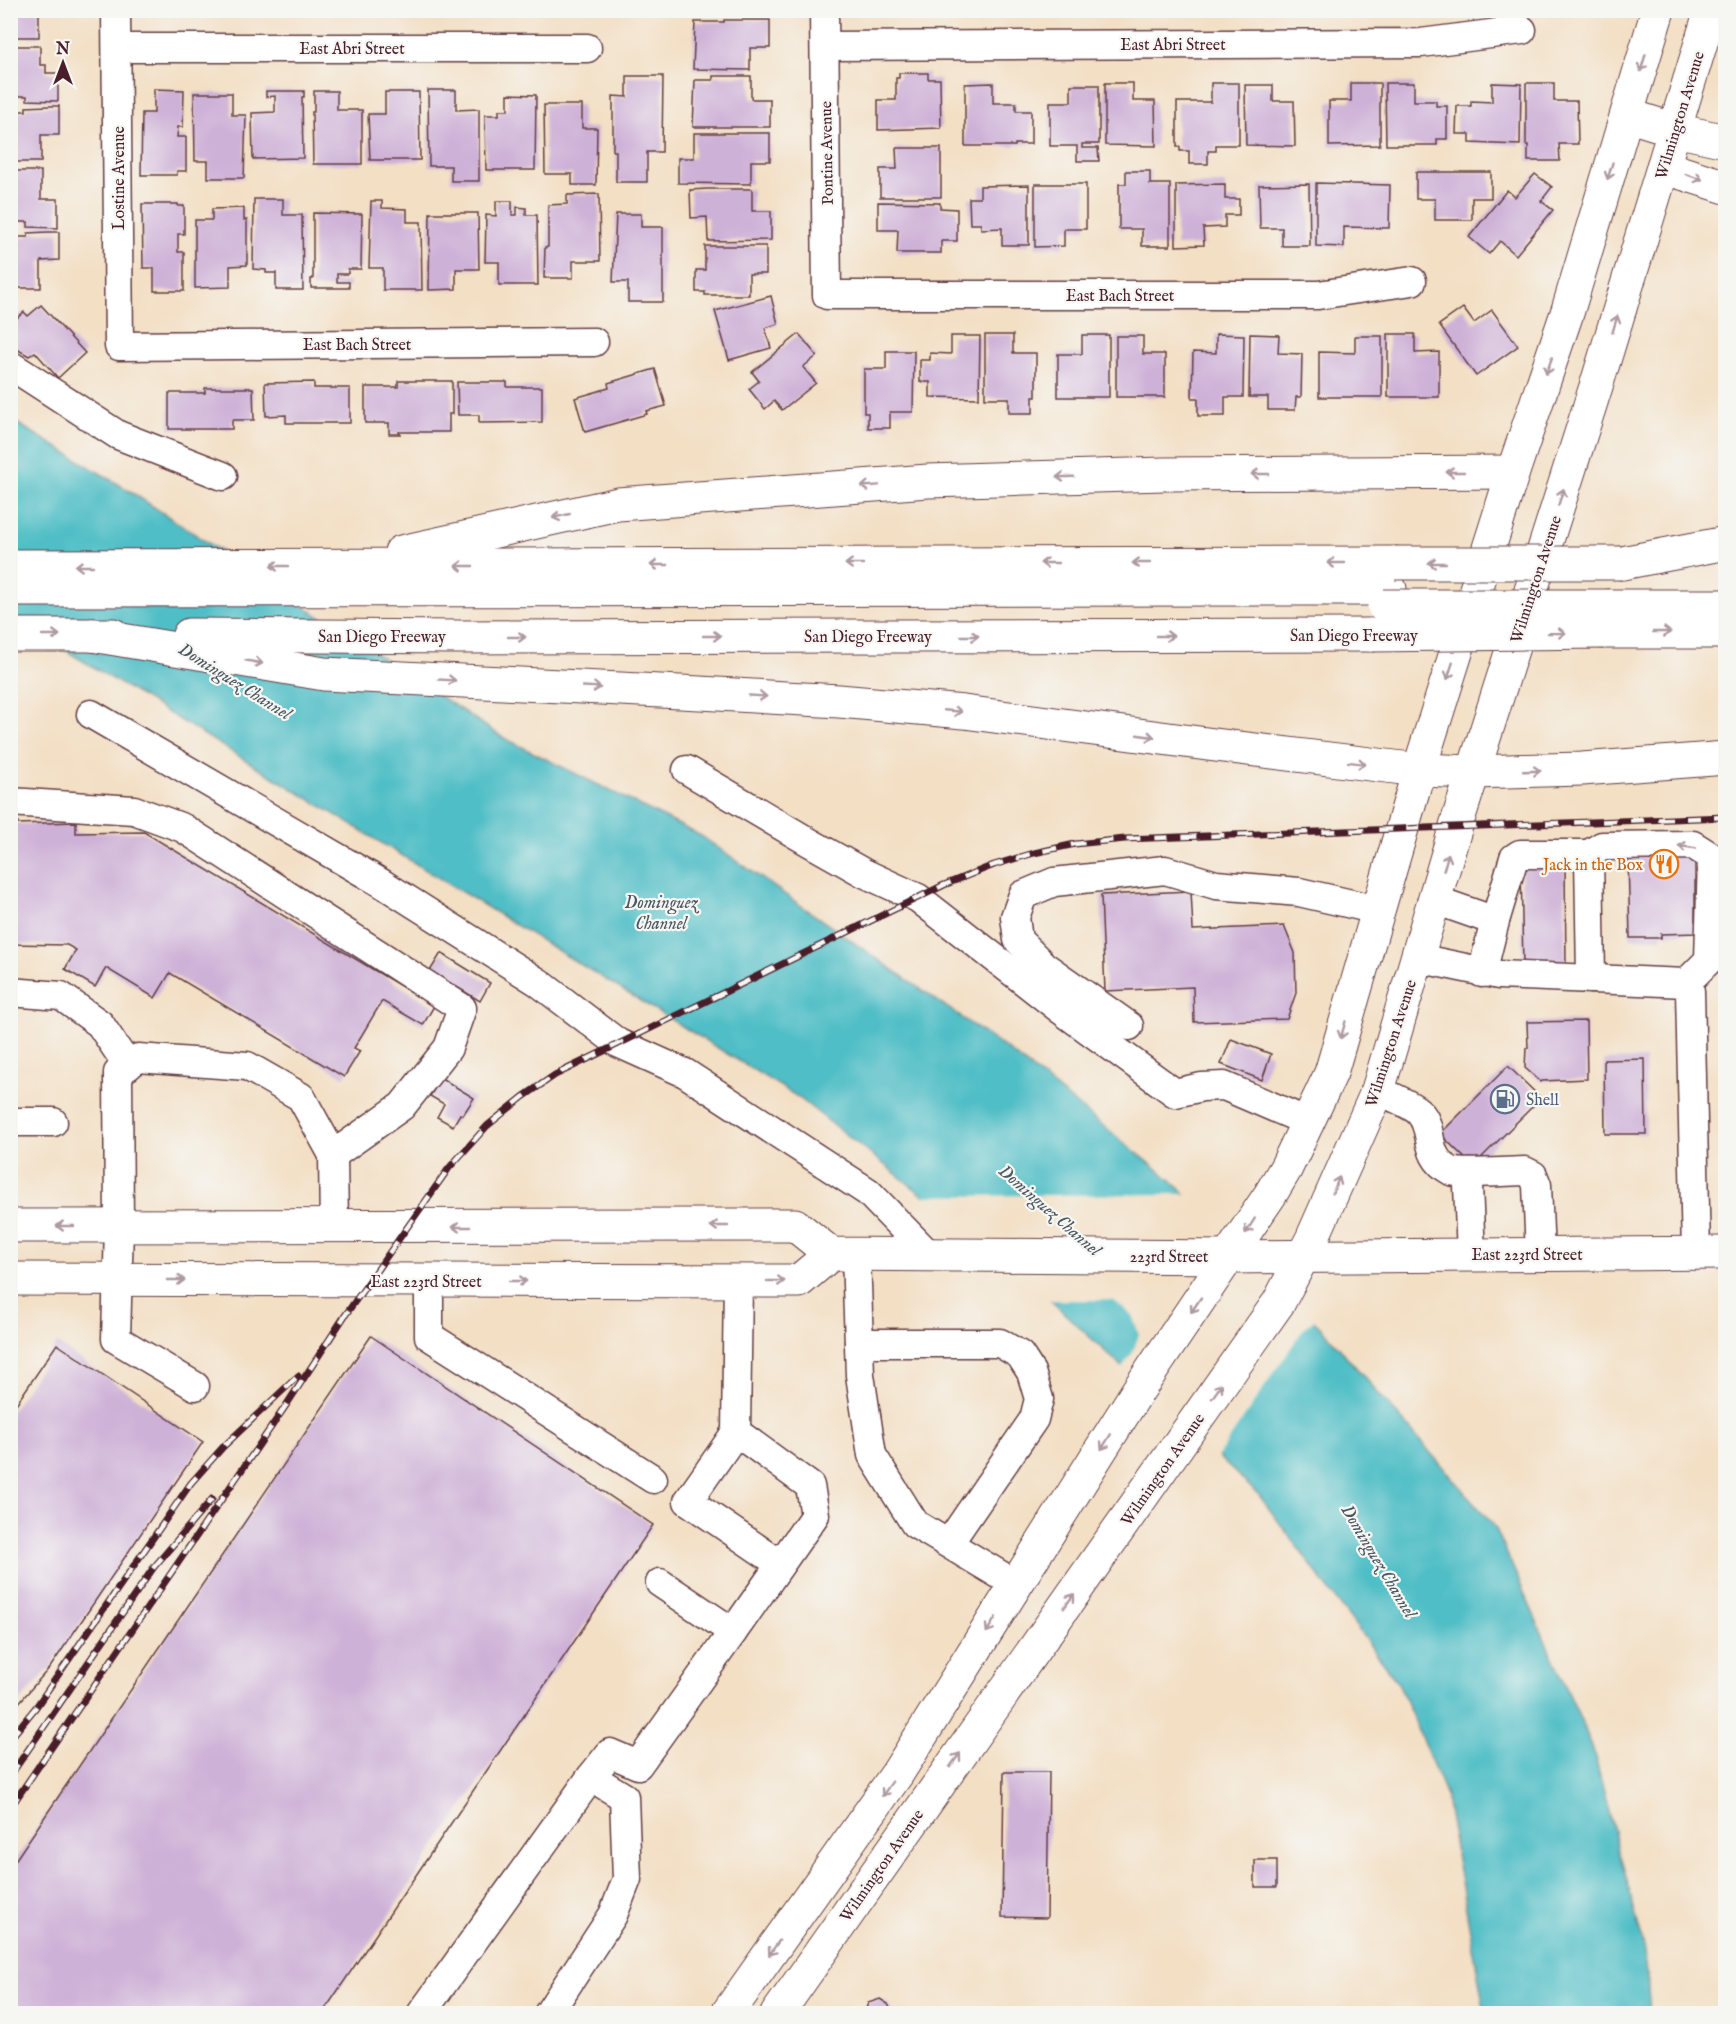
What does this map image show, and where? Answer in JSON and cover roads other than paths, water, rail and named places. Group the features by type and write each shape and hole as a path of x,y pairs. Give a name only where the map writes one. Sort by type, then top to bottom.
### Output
{"main road":[{"path":"728,2013 897,1774 1137,1392 1270,1195 1286,1168 1331,1073 1419,770 1513,472 1568,310 1658,10"},
{"name":"Wilmington Avenue","path":"777,2013 1315,1250 1378,1090 1473,772 1598,380 1711,10"},
{"path":"1627,115 1675,130 1725,141"},
{"path":"1663,167 1725,187"},
{"path":"337,566 618,504 928,481 1164,474 1513,472"},
{"path":"1612,597 1725,543"},
{"name":"San Diego Freeway","path":"10,635 459,637 1372,635 1612,597 1725,563"},
{"name":"San Diego Freeway","path":"10,566 337,566 1390,586 1612,597 1725,632"},
{"path":"10,608 411,607 1390,586"},
{"path":"10,590 383,591 1390,586 1612,597 1725,606"},
{"path":"1612,597 1725,587"},
{"path":"92,634 324,674 839,701 964,712 1419,770 1473,772 1582,769 1725,758"},
{"path":"1374,924 1417,958"},
{"path":"10,1226 795,1225 844,1254 928,1254"},
{"name":"223rd Street","path":"928,1254 1229,1257 1315,1250"},
{"name":"East 223rd Street","path":"1315,1250 1472,1254 1711,1253"},
{"name":"East 223rd Street","path":"10,1279 800,1281 844,1254"}],"street":[{"name":"Lostine Avenue","path":"116,10 119,346"},
{"name":"Pontine Avenue","path":"824,10 827,294"},
{"name":"East Abri Street","path":"825,46 1421,43 1522,30"},
{"name":"East Abri Street","path":"117,48 587,48"},
{"name":"East Bach Street","path":"827,294 1318,295 1412,281"},
{"name":"East Bach Street","path":"119,346 594,342"},
{"path":"10,365 118,435 223,476"},
{"path":"91,714 383,884 538,982 618,1043 685,1073 868,1192 928,1254"},
{"path":"687,770 864,873 918,898 1061,1010 1175,1093 1202,1087 1224,1086 1308,1122"},
{"path":"10,802 134,810 183,828 462,1008 448,1048 402,1106 333,1155"},
{"path":"1417,958 1482,973 1499,975 1686,983 1709,960 1712,857 1693,845 1602,846 1589,854 1520,854 1514,858 1482,973"},
{"path":"1589,854 1591,979"},
{"path":"1129,1026 1044,966 1018,940 1015,916 1023,895 1054,882 1165,870 1215,885 1299,892 1374,924"},
{"path":"1435,900 1495,921"},
{"path":"1686,983 1690,991 1711,1253"},
{"path":"10,992 61,996 100,1024 128,1066"},
{"path":"195,1386 116,1339 119,1226 118,1073 138,1058 247,1066 301,1097 333,1155 334,1227"},
{"path":"1378,1090 1419,1111 1426,1124 1428,1141 1437,1159 1453,1171 1470,1173 1525,1171 1533,1175 1538,1185 1540,1254"},
{"path":"10,1122 53,1122"},
{"path":"1470,1173 1468,1186 1472,1254"},
{"path":"844,1254 859,1343 860,1375 872,1455 915,1524 1017,1585"},
{"path":"429,1280 429,1336 653,1479"},
{"path":"738,1281 736,1432 688,1501 780,1564"},
{"path":"859,1343 1000,1343 1020,1355 1031,1372 1039,1399 1034,1419 949,1544"},
{"path":"421,2013 610,1754 638,1765 814,1515 810,1486 736,1432"},
{"path":"660,1583 733,1632"},
{"path":"548,2013 613,1915 627,1879 624,1797 591,1777"}],"water":[{"name":"Dominguez Channel","path":"10,419 128,490 502,737 701,836 1008,1050 1171,1180 1327,1334 1495,1527 1592,1746 1645,1951 1650,2013 1485,2013 1445,1793 1398,1683 1259,1495 1016,1268 798,1097 11,617"}],"railway":[{"path":"10,1808 287,1404 344,1317 449,1168 487,1126 555,1075 944,885 994,865 1034,853 1075,844 1125,839 1726,817"},
{"path":"10,1739 36,1707 191,1483 223,1447 298,1376"},
{"path":"10,1776 154,1567 212,1499"}],"place":[{"name":"Jack in the Box","path":"1664,864"},
{"name":"Shell","path":"1505,1099"}]}
